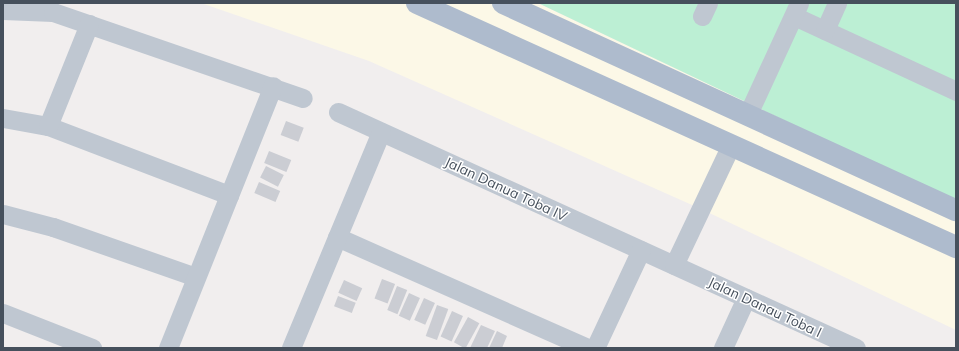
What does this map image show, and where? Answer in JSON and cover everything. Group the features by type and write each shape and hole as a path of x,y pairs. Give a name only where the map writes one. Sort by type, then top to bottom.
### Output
{"main road":[{"path":"417,3 730,147 956,248"},
{"path":"503,3 956,210"},
{"path":"762,160 777,129"}],"street":[{"path":"824,30 837,3"},
{"path":"3,10 54,7 89,24 273,86 303,98"},
{"path":"748,114 796,9 824,30 956,91"},
{"path":"48,126 89,24"},
{"path":"168,348 273,86"},
{"name":"Jalan Danua Toba IV","path":"338,112 674,265"},
{"path":"3,118 48,126 230,195"},
{"path":"291,348 381,132"},
{"path":"674,265 730,147"},
{"path":"3,214 53,227 196,277"},
{"path":"337,237 588,348"},
{"path":"595,348 641,250"},
{"name":"Jalan Danau Toba I","path":"674,265 856,348"},
{"path":"723,348 746,298"},
{"path":"3,313 92,348"}],"shaded area":[{"path":"201,3 538,3 956,202 956,330 701,209 369,61"}],"green space":[{"path":"538,3 956,3 956,202"}],"building":[{"path":"286,121 304,128 298,142 281,135"},
{"path":"269,151 291,160 286,172 264,163"},
{"path":"266,166 284,175 278,187 260,178"},
{"path":"259,182 280,191 275,202 254,193"},
{"path":"382,279 395,284 388,304 374,299"},
{"path":"344,280 362,288 357,301 338,293"},
{"path":"397,286 407,290 397,314 387,310"},
{"path":"409,293 420,298 410,321 399,316"},
{"path":"338,296 356,303 352,313 334,306"},
{"path":"424,298 435,303 425,325 414,320"},
{"path":"437,305 448,309 437,340 426,336"},
{"path":"452,311 463,316 452,341 441,337"},
{"path":"468,317 479,323 466,348 454,342"},
{"path":"481,325 495,331 487,348 470,348"},
{"path":"497,331 507,336 502,348 489,348"}]}
